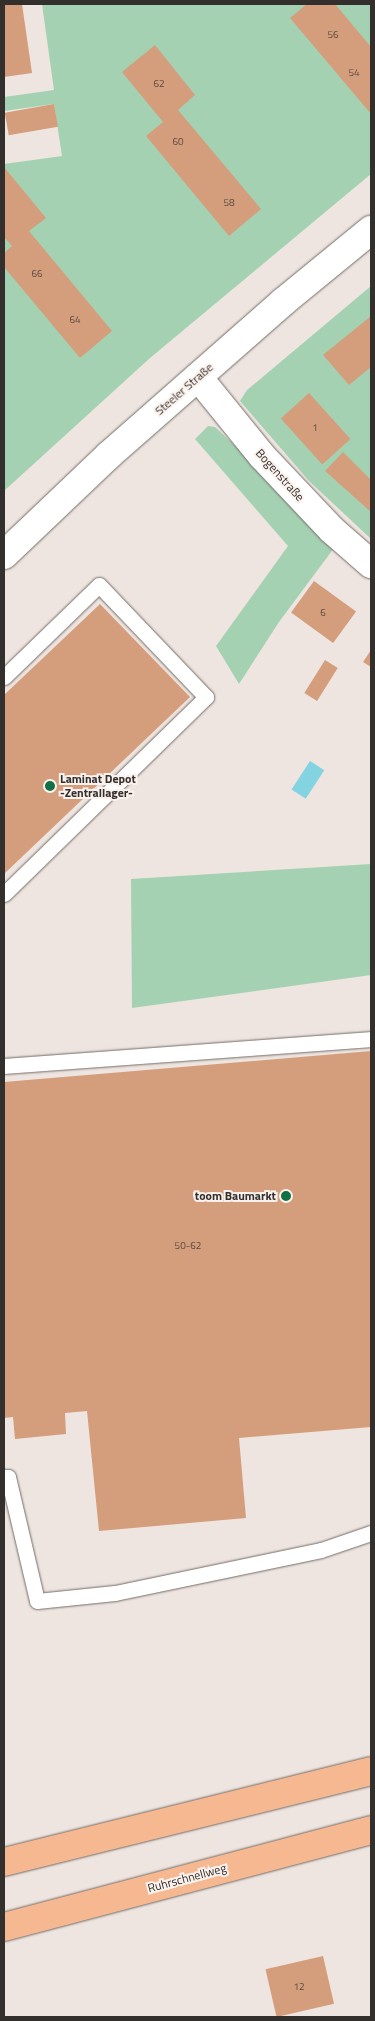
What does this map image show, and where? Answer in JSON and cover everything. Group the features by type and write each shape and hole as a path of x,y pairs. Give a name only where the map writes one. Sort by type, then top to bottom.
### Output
{"highway":[{"path":"322,1782 371,1759"},
{"path":"4,1862 371,1771"},
{"name":"Ruhrschnellweg","path":"4,1927 371,1830"}],"street":[{"name":"Steeler Straße","path":"4,555 109,455 371,230"},
{"name":"Bogenstraße","path":"198,377 275,470 332,530 371,564"}],"lane":[{"path":"4,677 99,585 206,696 4,894"},
{"path":"4,1066 371,1040"},
{"path":"4,1477 8,1477 37,1601 135,1589 321,1550 371,1533"}],"green space":[{"path":"42,4 371,4 371,174 150,358 4,491 4,164 62,156 54,104 4,111 4,97 54,90"},
{"path":"371,286 371,539 309,481 240,401 247,390"},
{"path":"208,426 215,427 263,472 334,548 279,622 239,684 216,646 288,546 195,439"},
{"path":"371,864 371,975 132,1008 131,879"}],"water":[{"path":"310,761 324,770 306,799 291,790"}],"building":[{"path":"4,4 22,4 32,73 4,77"},
{"path":"307,4 335,4 371,47 371,114 290,18"},
{"path":"155,45 195,95 178,110 261,209 229,236 146,136 163,122 122,72"},
{"path":"54,104 58,127 9,135 5,113"},
{"path":"4,167 46,218 29,231 112,331 80,358 4,267 4,253 12,246 4,237"},
{"path":"371,316 371,367 349,385 323,355"},
{"path":"309,393 350,439 322,465 281,418"},
{"path":"343,452 371,480 371,512 325,471"},
{"path":"314,581 356,612 333,643 291,613"},
{"name":"Laminat Depot -Zentrallager-","path":"100,604 190,697 4,874 4,695"},
{"path":"371,650 371,667 363,662"},
{"path":"325,660 338,668 317,701 304,693"},
{"path":"371,1051 371,1427 239,1438 246,1518 99,1531 87,1411 65,1413 66,1434 15,1439 13,1417 4,1418 4,1082"},
{"path":"323,1956 334,2004 277,2017 266,1969"}],"place":[{"name":"Laminat Depot -Zentrallager-","path":"50,786"},
{"name":"toom Baumarkt","path":"286,1196"}]}
